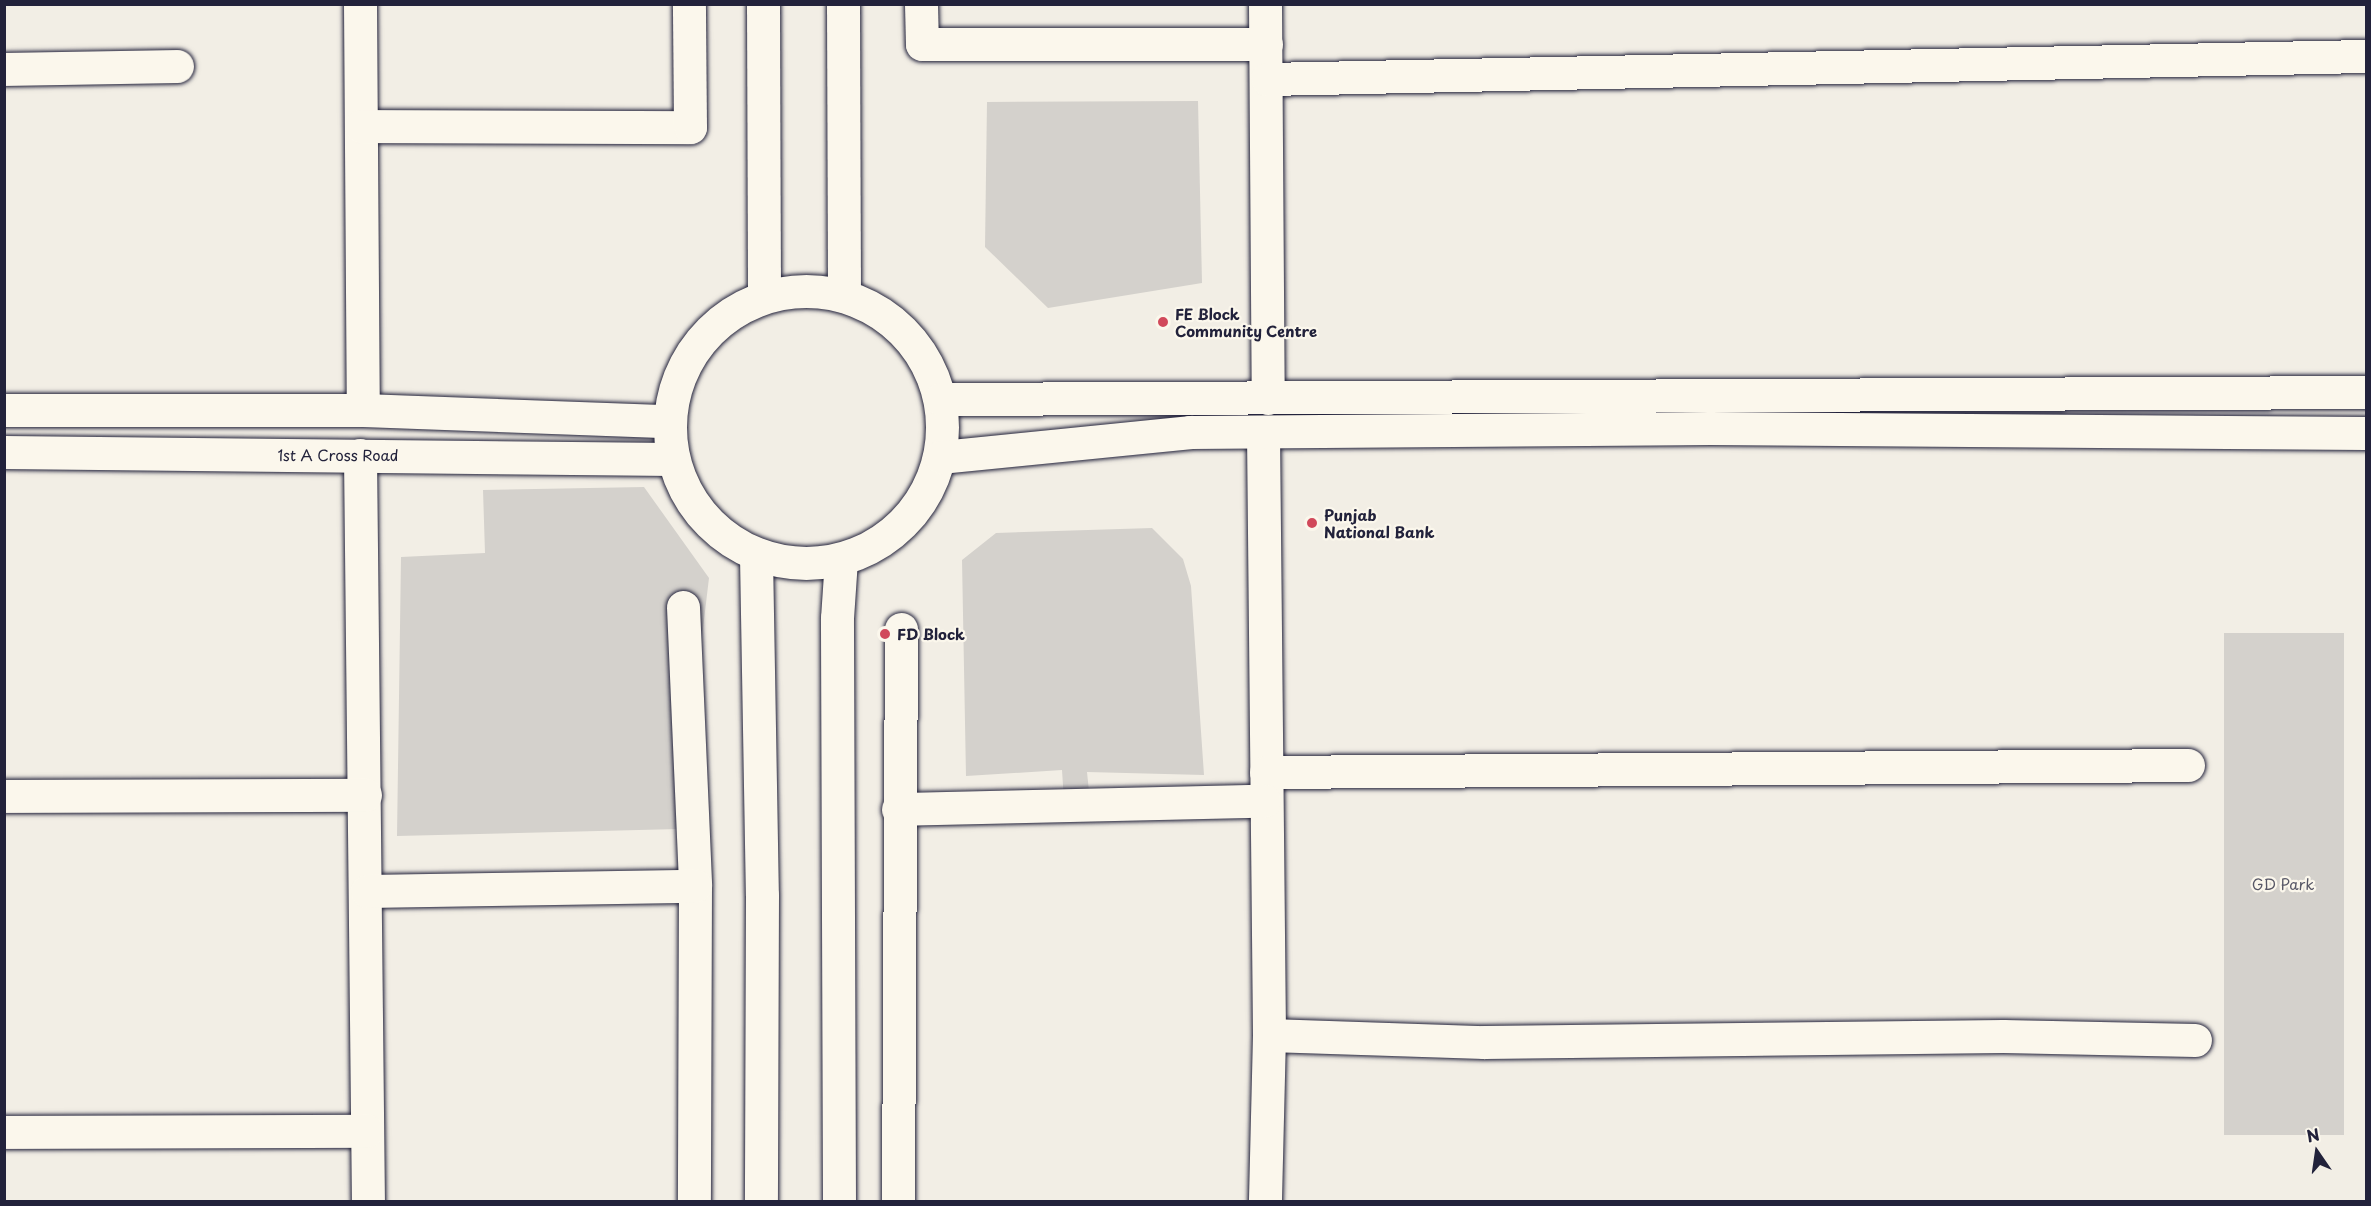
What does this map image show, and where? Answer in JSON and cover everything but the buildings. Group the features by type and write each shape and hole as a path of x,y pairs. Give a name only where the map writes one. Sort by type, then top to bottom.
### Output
{"street":[{"path":"360,4 363,410"},
{"path":"361,126 690,127 689,4"},
{"path":"763,4 764,297"},
{"path":"843,4 844,296"},
{"path":"921,4 922,44 1266,44"},
{"path":"1265,4 1268,398"},
{"path":"1267,79 2367,56"},
{"path":"4,69 177,66"},
{"path":"804,290 844,296 869,305 907,333 933,373 941,399 941,457 916,510 881,543 841,560 793,564 756,555 715,531 685,494 672,459 668,420 676,384 699,342 735,310 764,297 804,290"},
{"path":"941,399 2367,392"},
{"path":"2220,431 2221,393"},
{"path":"1447,430 1449,396"},
{"path":"4,410 363,410 668,420"},
{"path":"150,410 152,454"},
{"path":"941,457 1190,432 1447,430 2367,433"},
{"path":"1263,432 1269,1035 1265,1202"},
{"name":"1st A Cross Road","path":"4,452 672,459"},
{"path":"360,455 367,891 368,1202"},
{"path":"756,555 762,883 761,1202"},
{"path":"839,1202 837,618 841,560"},
{"path":"683,607 695,886 694,1202"},
{"path":"898,1202 898,809 901,629"},
{"path":"898,809 1265,787 2188,765"},
{"path":"4,796 365,795"},
{"path":"367,891 695,886"},
{"path":"1269,1035 1484,1042 2003,1036 2195,1040"},
{"path":"4,1132 367,1131"}],"green space":[{"path":"1198,101 1202,283 1048,308 985,247 987,102"},
{"path":"644,487 709,578 679,829 397,836 401,557 485,553 483,490"},
{"path":"1152,528 1183,559 1191,586 1204,775 1087,772 1090,801 1064,801 1062,770 966,776 962,560 996,533"},
{"name":"GD Park","path":"2224,633 2344,633 2344,1135 2224,1135"}],"place":[{"name":"FE Block Community Centre","path":"1163,322"},
{"name":"Punjab National Bank","path":"1312,523"},
{"name":"FD Block","path":"885,634"}]}
